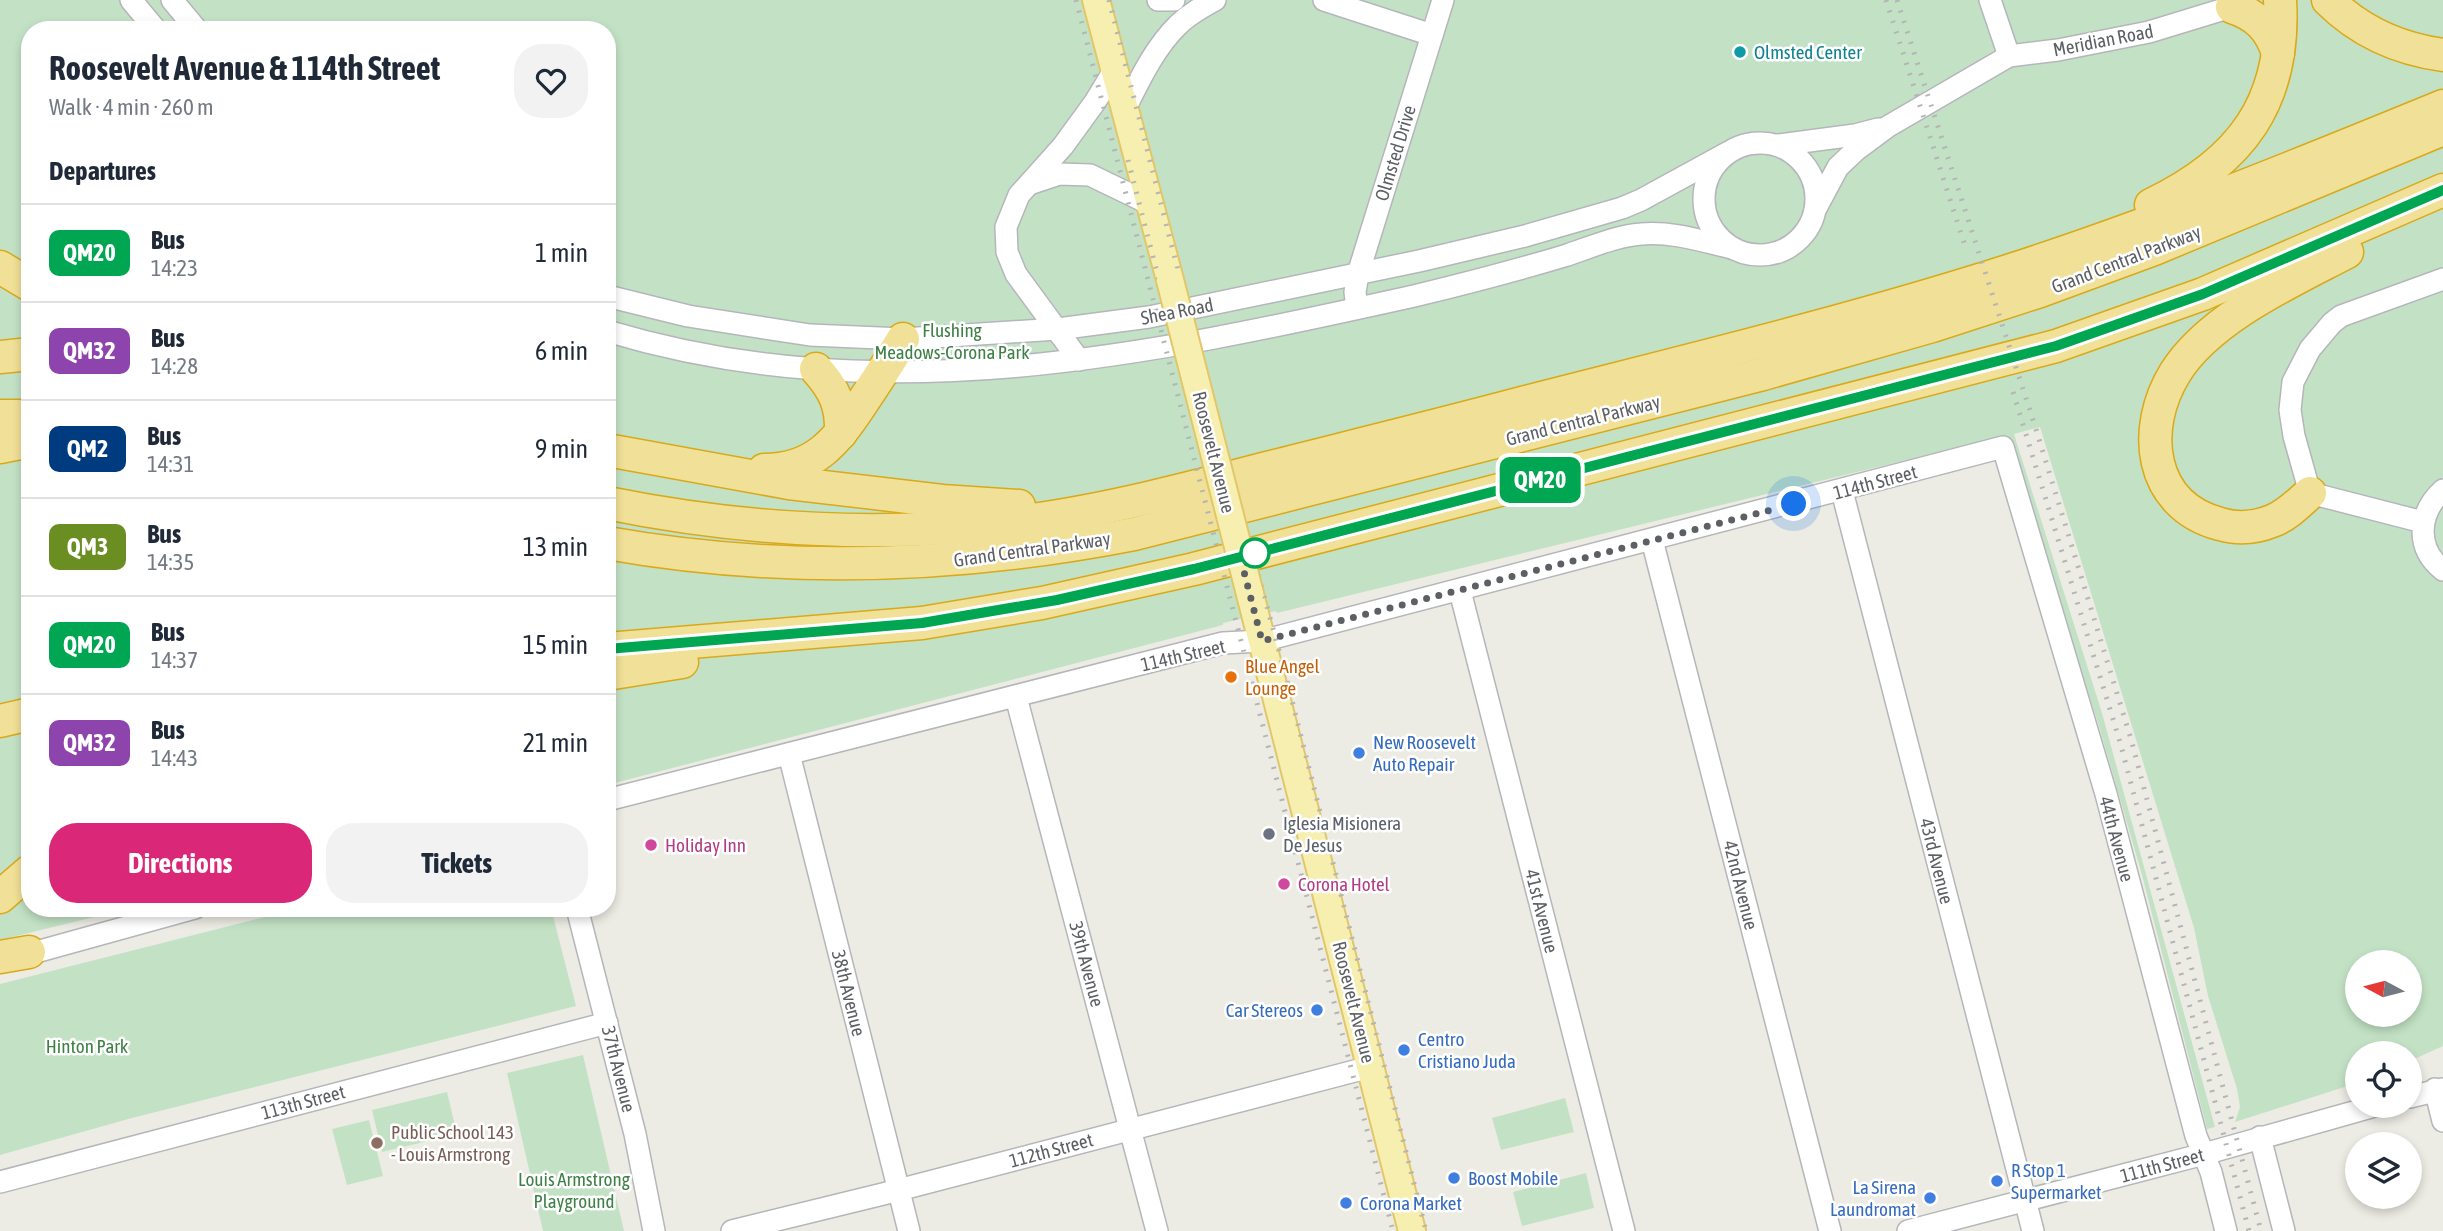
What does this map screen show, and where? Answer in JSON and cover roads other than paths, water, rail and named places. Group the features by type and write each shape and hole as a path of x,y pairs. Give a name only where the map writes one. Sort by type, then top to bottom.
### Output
{"highway":[{"path":"1959,286 2137,212 2209,169 2238,143 2260,113 2268,95 2278,53 2280,0"},
{"path":"2328,0 2368,31 2404,47 2443,55"},
{"path":"2354,0 2356,13 2368,31"},
{"path":"2242,3 2269,31 2278,53"},
{"name":"Grand Central Parkway","path":"616,505 755,526 877,531 938,529 1029,520 1149,498 1648,371 1959,286 2058,254 2220,195 2443,106"},
{"name":"Grand Central Parkway","path":"616,543 740,559 831,564 892,563 1023,553 1144,532 1749,378 1932,326 2040,291 2186,237 2443,129"},
{"path":"616,673 1042,603 1145,581 2028,354 2106,330 2203,294 2443,190"},
{"path":"2310,493 2281,517 2260,525 2237,527 2200,517 2179,500 2161,475 2155,446 2157,416 2162,400 2176,372 2195,349 2243,310 2290,282 2443,203"},
{"path":"0,267 21,280"},
{"path":"658,460 779,470 817,456 841,433 904,339"},
{"path":"0,357 21,355"},
{"path":"816,369 836,396 842,414 841,433"},
{"path":"0,373 21,373"},
{"path":"0,416 21,416"},
{"path":"0,447 21,443"},
{"path":"616,452 789,483 988,505 1057,506 1149,498"},
{"path":"616,648 922,623"},
{"path":"0,721 21,716"},
{"path":"0,877 21,864"},
{"path":"0,897 21,879"}],"main road":[{"name":"Roosevelt Avenue","path":"1096,0 1412,1231"}],"street":[{"path":"131,0 148,21"},
{"path":"172,0 190,21"},
{"path":"1158,0 1174,0"},
{"path":"1125,109 1170,34 1188,16 1215,0"},
{"path":"1324,0 1432,35"},
{"name":"Olmsted Drive","path":"1357,308 1355,292 1358,274 1443,0"},
{"path":"1887,127 1855,135 1778,145 1758,142 1727,153 1710,173 1706,184 1704,200 1708,220 1715,232 1732,248 1759,255 1780,251 1800,238 1838,167 1887,127 2009,56 1990,0"},
{"name":"Meridian Road","path":"2009,56 2058,50 2149,32 2242,3"},
{"path":"1079,360 1016,274 1007,252 1006,227 1019,195 1073,133 1115,69"},
{"path":"1778,145 1791,152 1806,166 1816,192 1815,211"},
{"name":"Shea Road","path":"616,298 688,316 757,328 843,337 904,339 1058,329 1149,317 1513,239 1622,208 1727,153"},
{"path":"1027,185 1059,174 1080,173 1100,178 1150,204"},
{"name":"Shea Road","path":"616,333 699,354 816,369 883,372 1000,369 1192,342 1357,308 1481,279 1637,234 1673,235 1732,248"},
{"path":"2423,522 2310,493 2294,436 2290,410 2293,382 2310,349 2332,323 2341,316 2443,279"},
{"name":"114th Street","path":"616,798 1223,643 1262,641 1460,591 2003,447"},
{"name":"44th Avenue","path":"2003,447 2106,794 2196,1136 2211,1172 2226,1231"},
{"path":"2443,490 2427,510 2422,535 2431,559 2443,570"},
{"name":"43rd Avenue","path":"1842,491 2033,1231"},
{"name":"42nd Avenue","path":"1652,540 1830,1231"},
{"name":"41st Avenue","path":"1460,591 1624,1231"},
{"name":"39th Avenue","path":"1016,697 1157,1231"},
{"name":"38th Avenue","path":"789,754 909,1231"},
{"path":"0,964 15,954 160,917"},
{"name":"37th Avenue","path":"579,917 635,1133 654,1231"},
{"name":"113th Street","path":"0,1182 607,1023"},
{"name":"112th Street","path":"732,1231 1370,1067"},
{"path":"2422,1093 2440,1088 2443,1121"},
{"name":"111th Street","path":"1908,1231 2204,1154 2345,1114"},
{"path":"2260,1137 2284,1231"}],"railway":[{"path":"1076,0 1393,1231"},
{"path":"1109,0 1208,388 1286,677 1426,1231"},
{"path":"1886,0 1965,246"},
{"path":"1897,0 2035,426 2131,739 2261,1231"},
{"path":"1128,160 1184,377"},
{"path":"2013,392 2120,742 2249,1231"}],"place":[{"name":"Olmsted Center","path":"1740,52"},
{"name":"Blue Angel Lounge","path":"1231,677"},
{"name":"New Roosevelt Auto Repair","path":"1359,753"},
{"name":"Iglesia Misionera De Jesus","path":"1269,834"},
{"name":"Holiday Inn","path":"651,845"},
{"name":"Corona Hotel","path":"1284,884"},
{"name":"Car Stereos","path":"1317,1010"},
{"name":"Centro Cristiano Juda","path":"1404,1050"},
{"name":"Public School 143 - Louis Armstrong","path":"377,1143"},
{"name":"Boost Mobile","path":"1454,1178"},
{"name":"R Stop 1 Supermarket","path":"1997,1181"},
{"name":"La Sirena Laundromat","path":"1930,1198"},
{"name":"Corona Market","path":"1346,1203"}],"park label":[{"name":"Flushing Meadows-Corona Park","path":"952,341"},
{"name":"Hinton Park","path":"87,1046"},
{"name":"Louis Armstrong Playground","path":"574,1190"}]}
